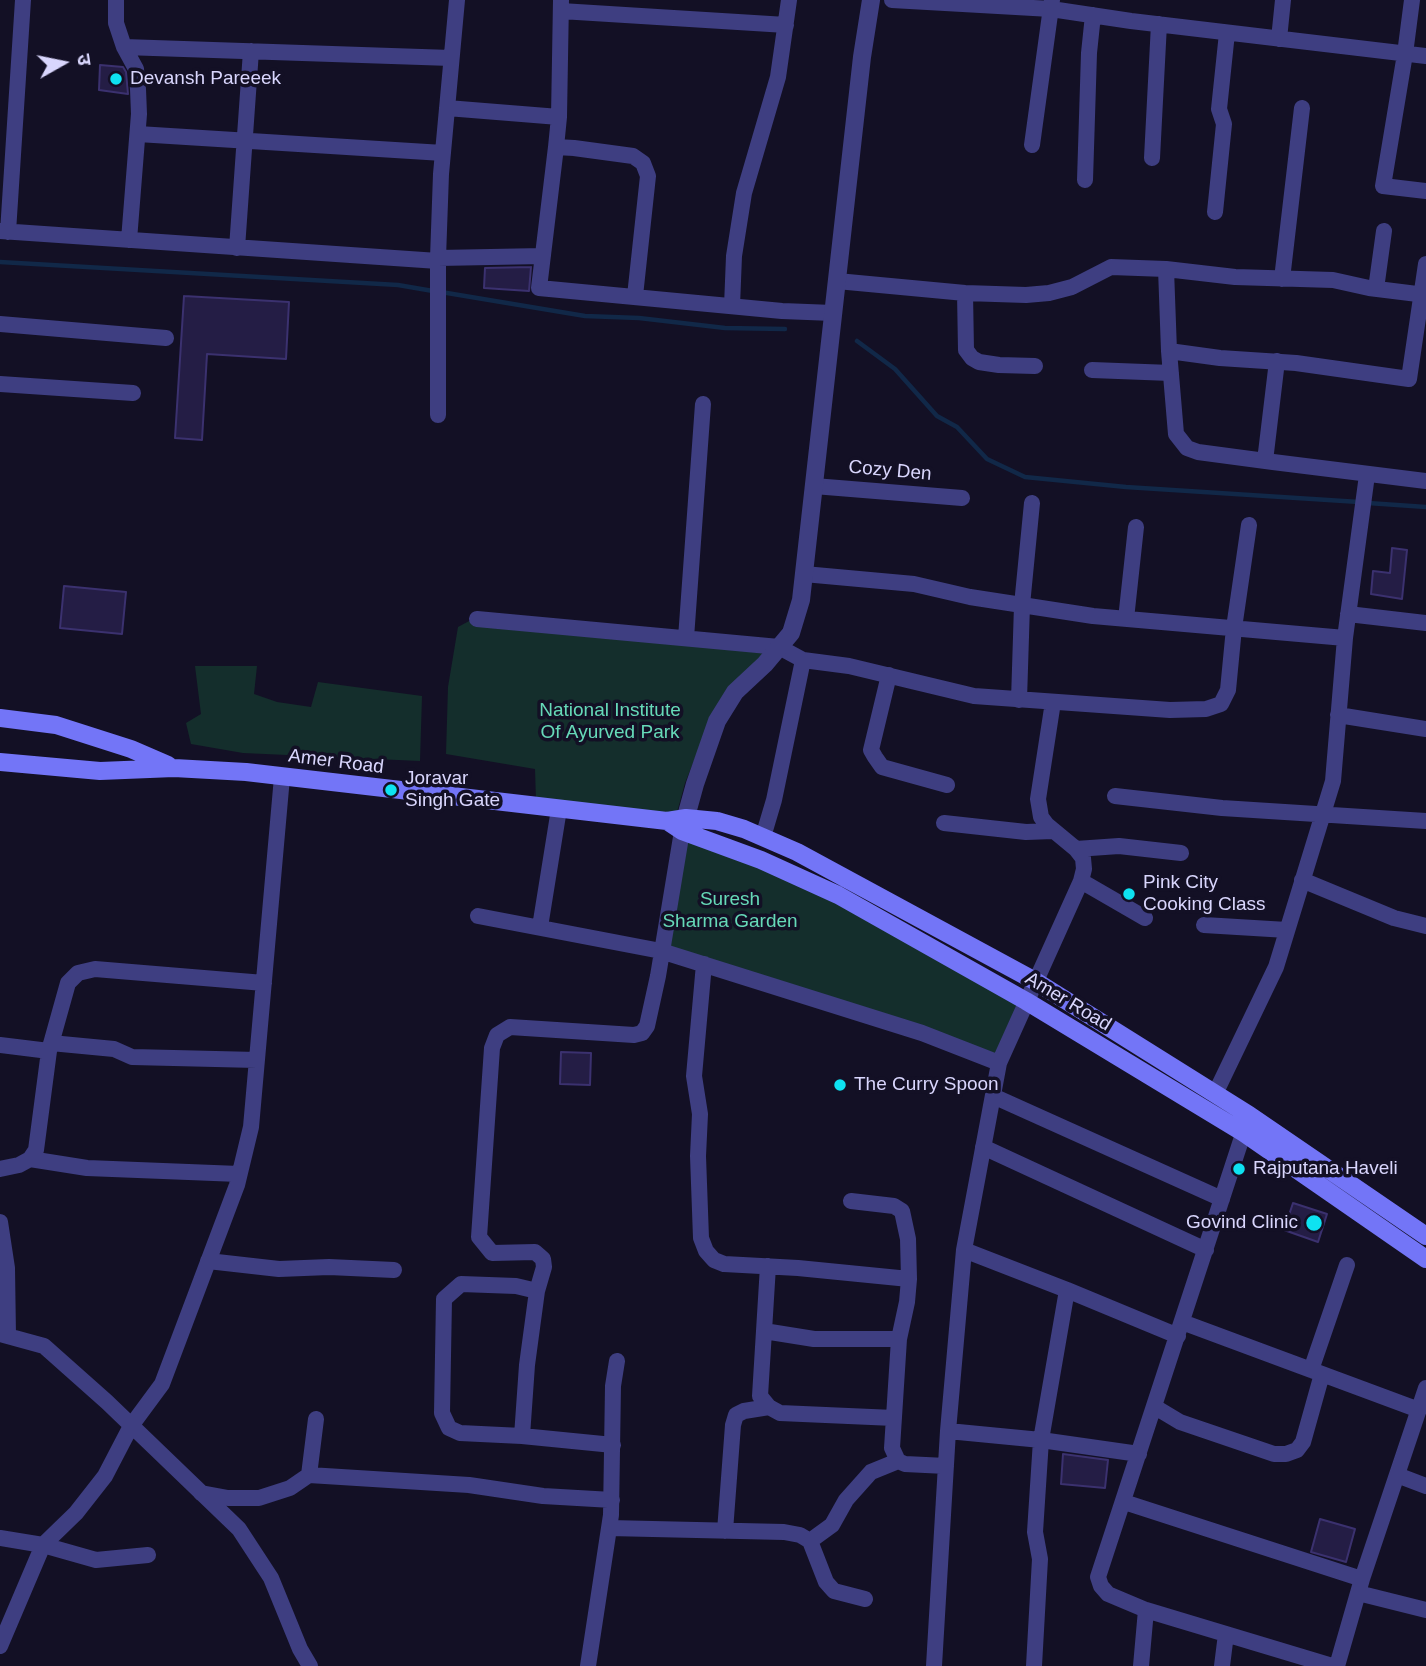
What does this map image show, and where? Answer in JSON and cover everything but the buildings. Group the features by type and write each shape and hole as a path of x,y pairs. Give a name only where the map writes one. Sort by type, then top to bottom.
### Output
{"main road":[{"path":"0,718 56,725 131,749 174,768"},
{"name":"Amer Road","path":"0,762 100,771 174,768 246,772 678,823 718,821 797,852 1035,981 1215,1094 1247,1124 1426,1259"},
{"name":"Amer Road","path":"678,823 838,895 1247,1124 1426,1236"}],"street":[{"path":"23,0 8,99 4,232 438,264 543,256"},
{"path":"117,0 116,23 124,47 136,69 139,114 129,240"},
{"path":"438,415 438,264 443,153 457,0"},
{"path":"732,306 734,256 744,193 778,77 789,0"},
{"path":"522,1436 527,1365 537,1291 544,1267 543,1259 536,1252 492,1253 479,1237 492,1048 497,1035 510,1027 634,1035 642,1033 647,1026 653,1001 678,823 717,721 735,692 765,664 791,633 801,600 862,57 871,0"},
{"path":"892,0 1051,5 1093,15 1159,24 1426,56"},
{"path":"1279,39 1283,0"},
{"path":"1412,0 1383,186 1426,191"},
{"path":"786,25 561,5 559,117 539,288 833,318"},
{"path":"1032,145 1051,5"},
{"path":"1086,180 1089,53 1093,15"},
{"path":"1152,158 1159,24"},
{"path":"1215,212 1224,124 1219,108 1227,33"},
{"path":"124,47 451,58"},
{"path":"237,248 251,51"},
{"path":"447,108 559,117"},
{"path":"1282,279 1302,108"},
{"path":"138,134 443,153"},
{"path":"556,147 633,156 643,163 648,176 635,296"},
{"path":"1376,289 1384,231"},
{"path":"1409,380 1426,264"},
{"path":"836,281 965,293 1049,293 1072,287 1111,267 1166,269 1235,277 1333,280 1423,295"},
{"path":"1166,269 1176,434 1187,448 1198,452 1426,481"},
{"path":"965,293 966,350 972,358 978,362 999,365 1035,366"},
{"path":"0,324 166,338"},
{"path":"1169,351 1426,382"},
{"path":"1265,461 1277,362"},
{"path":"1092,370 1171,373"},
{"path":"0,384 132,393"},
{"path":"686,638 703,404"},
{"path":"1215,1094 1276,967 1333,781 1345,638 1367,475"},
{"name":"Cozy Den","path":"814,486 962,498"},
{"path":"1019,700 1022,605 1032,503"},
{"path":"477,619 779,647 803,660 849,666 974,696 1170,710 1206,709 1222,704 1228,690 1249,525"},
{"path":"1126,619 1136,527"},
{"path":"804,574 914,584 1022,605 1126,619 1345,638"},
{"path":"1348,614 1426,623"},
{"path":"763,837 777,787 803,660"},
{"path":"889,675 871,750 882,767 947,785"},
{"path":"934,1666 948,1431 964,1250 983,1147 999,1063 1084,869 1083,858 1076,849 1053,831 1041,817 1038,799 1053,702"},
{"path":"1338,715 1426,729"},
{"path":"0,1646 43,1545 76,1513 105,1476 131,1426 162,1384 239,1174 251,1127 282,777"},
{"path":"1115,796 1222,808 1426,821"},
{"path":"540,928 559,808"},
{"path":"944,823 1026,832 1053,831"},
{"path":"1076,849 1119,846 1181,853"},
{"path":"1302,880 1394,918 1426,926"},
{"path":"1081,881 1145,918"},
{"path":"478,916 661,951 922,1033 999,1063"},
{"path":"1204,925 1287,930"},
{"path":"704,964 694,1076 700,1114 698,1156 701,1238 706,1251 714,1260 724,1264 909,1279"},
{"path":"0,1169 19,1165 30,1159 36,1150 50,1047 68,982 78,973 95,969 264,983"},
{"path":"0,1045 114,1049 132,1057 257,1060"},
{"path":"993,1096 1222,1199"},
{"path":"1247,1124 1098,1577 1101,1586 1108,1594 1146,1610 1335,1666 1426,1388"},
{"path":"983,1147 1206,1250"},
{"path":"30,1159 88,1168 239,1174"},
{"path":"850,1200 894,1206 902,1211 908,1239 909,1279 899,1339 892,1448 898,1461 905,1464 946,1466"},
{"path":"0,1222 8,1268 4,1335 44,1346 239,1529 271,1578 300,1649 310,1666"},
{"path":"964,1250 1067,1290 1317,1372 1419,1410"},
{"path":"208,1261 279,1269 329,1267 394,1270"},
{"path":"1155,1407 1180,1422 1273,1454 1286,1454 1297,1450 1303,1442 1317,1372 1347,1265"},
{"path":"768,1266 760,1396 769,1407 779,1413 894,1418"},
{"path":"537,1291 516,1286 461,1284 444,1299 442,1413 449,1428 460,1433 613,1444"},
{"path":"1034,1666 1041,1559 1035,1532 1041,1440 1067,1290"},
{"path":"764,1331 814,1339 899,1339"},
{"path":"588,1666 612,1500 613,1385 617,1361"},
{"path":"725,1531 736,1415 769,1407"},
{"path":"309,1475 316,1419"},
{"path":"948,1431 1041,1440 1139,1454"},
{"path":"810,1541 832,1525 846,1500 871,1472 898,1461"},
{"path":"200,1493 228,1498 259,1498 290,1488 309,1475 469,1485 543,1496 612,1500"},
{"path":"1396,1475 1426,1486"},
{"path":"1124,1502 1426,1610"},
{"path":"609,1528 784,1532 800,1535 810,1541 826,1582 834,1591 866,1599"},
{"path":"0,1538 43,1545 96,1560 148,1555"},
{"path":"1141,1666 1146,1610"},
{"path":"1222,1666 1226,1634"}],"green space":[{"name":"National Institute Of Ayurved Park","path":"471,620 767,652 703,738 685,783 676,816 536,800 535,769 446,754 448,687 458,627"},
{"path":"195,666 257,666 254,694 277,702 311,707 318,682 422,696 420,761 243,753 191,744 186,723 201,714"},
{"name":"Suresh Sharma Garden","path":"690,838 835,898 1021,1004 998,1056 666,948 685,843"}],"waterway":[{"path":"0,262 398,285 433,291"},
{"path":"441,292 585,316 639,318 725,328 785,329"},
{"path":"857,341 895,369 937,416 957,427 987,459 1025,477 1126,487 1359,502"},
{"path":"1368,503 1426,507"}],"place":[{"name":"Devansh Pareeek","path":"116,79"},
{"name":"Joravar Singh Gate","path":"391,790"},
{"name":"Pink City Cooking Class","path":"1129,894"},
{"name":"The Curry Spoon","path":"840,1085"},
{"name":"Rajputana Haveli","path":"1239,1169"},
{"name":"Govind Clinic","path":"1314,1223"}]}
